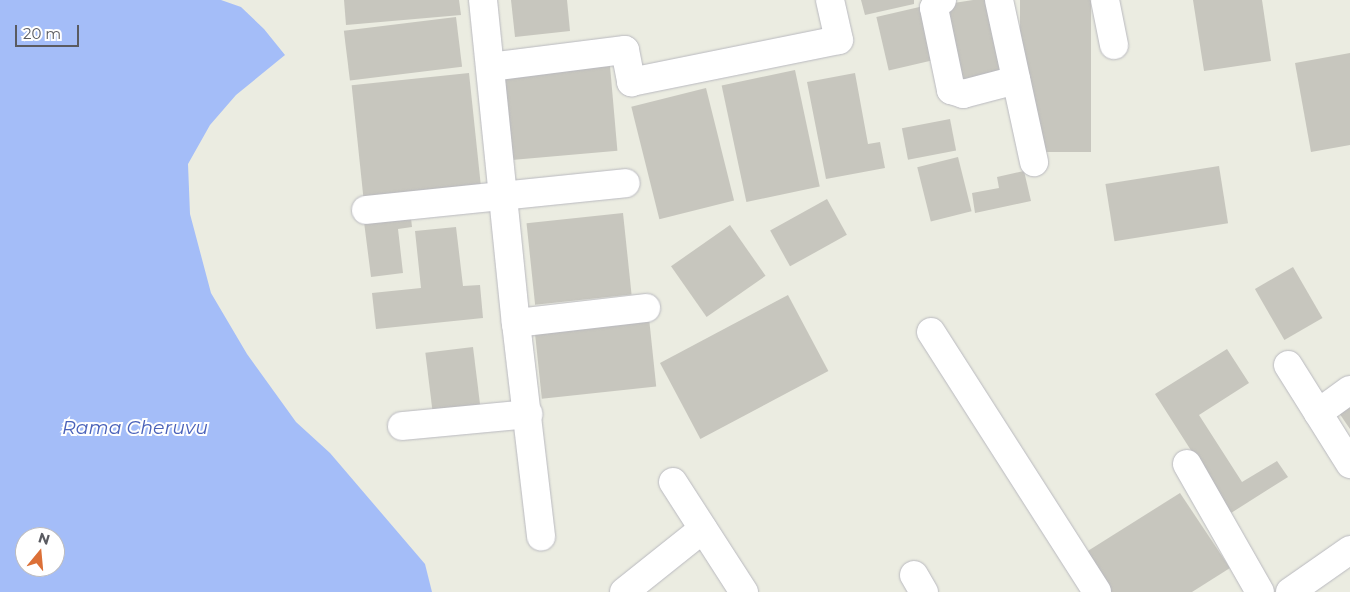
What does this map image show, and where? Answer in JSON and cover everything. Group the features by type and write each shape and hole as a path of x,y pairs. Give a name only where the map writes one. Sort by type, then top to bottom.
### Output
{"street":[{"path":"483,0 502,196 541,537"},
{"path":"490,67 625,50 631,82 839,40 830,0"},
{"path":"942,0 938,1 934,8 951,90 962,94 1016,80"},
{"path":"999,0 1034,162"},
{"path":"1105,0 1114,45"},
{"path":"366,210 626,183"},
{"path":"516,322 646,308"},
{"path":"931,332 1097,592"},
{"path":"1288,365 1350,464"},
{"path":"1318,413 1350,390"},
{"path":"402,426 528,414"},
{"path":"1187,464 1260,592"},
{"path":"673,482 744,592"},
{"path":"624,592 703,528"},
{"path":"1290,592 1350,550"}],"water":[{"name":"Rama Cheruvu","path":"0,0 221,0 241,7 264,29 285,55 236,95 210,125 188,164 190,214 211,293 247,354 296,422 330,453 425,564 432,592 0,592"}],"building":[{"path":"344,0 459,0 461,15 346,25"},
{"path":"511,0 567,0 570,31 515,37"},
{"path":"861,0 914,0 914,4 865,15"},
{"path":"973,0 992,0 1004,75 954,83 941,5"},
{"path":"1020,0 1091,0 1091,152 1020,152"},
{"path":"1193,0 1262,0 1271,61 1204,71"},
{"path":"928,5 940,59 889,71 876,17"},
{"path":"456,17 462,67 350,80 344,31"},
{"path":"1350,53 1350,145 1311,152 1295,63"},
{"path":"610,66 617,151 509,160 501,75"},
{"path":"795,70 820,186 746,202 722,86"},
{"path":"469,73 482,193 364,206 352,85"},
{"path":"855,73 868,144 880,142 885,168 826,179 807,82"},
{"path":"706,88 734,201 659,219 631,107"},
{"path":"950,119 956,150 908,160 902,128"},
{"path":"958,157 972,211 931,221 917,167"},
{"path":"1219,166 1228,223 1114,241 1105,184"},
{"path":"1024,171 1031,201 975,213 972,193 999,188 997,177"},
{"path":"827,199 847,235 790,266 770,231"},
{"path":"410,209 412,227 398,229 403,273 371,277 363,214"},
{"path":"623,213 632,295 535,305 527,223"},
{"path":"730,225 766,276 707,317 671,266"},
{"path":"456,227 463,286 480,285 483,318 376,329 372,293 421,288 415,231"},
{"path":"1293,267 1322,318 1284,340 1255,289"},
{"path":"788,295 828,371 700,439 660,363"},
{"path":"649,318 656,387 542,399 535,330"},
{"path":"473,347 481,411 433,416 425,353"},
{"path":"1227,349 1249,383 1199,415 1242,482 1277,461 1288,477 1231,513 1155,394"},
{"path":"1350,400 1350,429 1337,410"},
{"path":"1180,493 1230,568 1192,592 1108,592 1083,554"}]}
